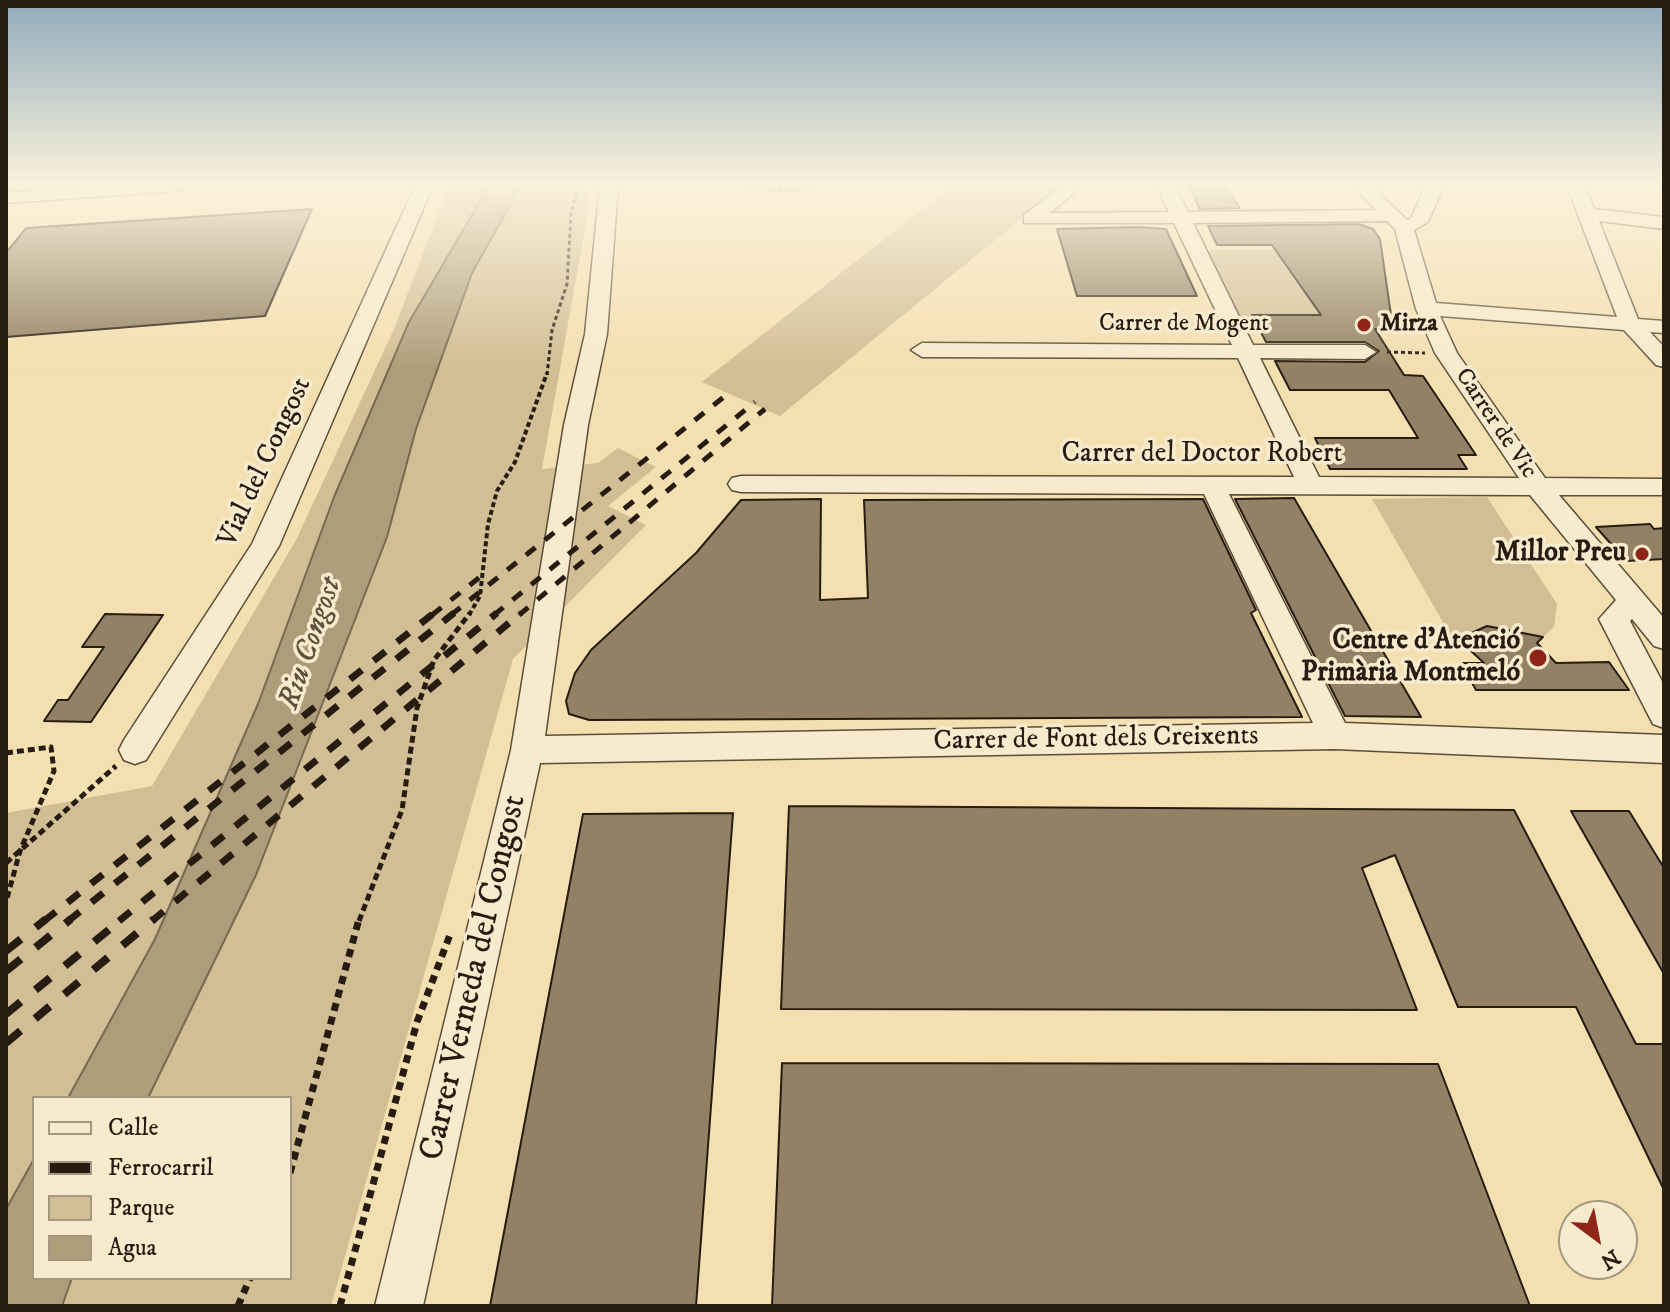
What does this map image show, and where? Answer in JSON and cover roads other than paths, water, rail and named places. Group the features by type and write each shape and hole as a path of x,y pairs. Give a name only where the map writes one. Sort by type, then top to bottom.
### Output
{"street":[{"name":"Vial del Congost","path":"135,750 265,546 397,247"},
{"name":"Carrer Verneda del Congost","path":"399,1306 527,750 576,425 596,334 604,247"},
{"path":"1198,247 1310,485"},
{"name":"Carrer de Vic","path":"1407,247 1426,309 1446,353 1537,486 1664,638"},
{"path":"1600,247 1630,324 1664,360"},
{"path":"1426,309 1664,327"},
{"name":"Carrer de Mogent","path":"922,350 1365,352"},
{"name":"Carrer del Doctor Robert","path":"741,484 1664,487"},
{"path":"1212,485 1335,736"},
{"path":"1633,600 1614,619 1619,635 1664,715"},
{"name":"Carrer de Font dels Creixents","path":"527,750 1335,736 1664,749"}],"water":[{"name":"Riu Congost","path":"453,247 487,247 472,273 416,429 387,537 256,875 149,1096 69,1096 155,939 258,704 334,497 409,322"},
{"path":"32,1163 32,1280 71,1280 62,1306 6,1306 6,1209"}],"railway":[{"path":"451,615 730,392"},
{"path":"494,615 755,402"},
{"path":"519,615 765,409"},
{"path":"432,615 485,573"},
{"path":"44,921 434,613"},
{"path":"68,921 454,613"},
{"path":"119,921 497,613"},
{"path":"152,921 521,613"},
{"path":"6,951 46,919"},
{"path":"6,971 71,919"},
{"path":"6,1014 122,919"},
{"path":"6,1043 154,919"}],"place":[{"name":"Mirza","path":"1364,325"},
{"name":"Millor Preu","path":"1642,554"},
{"name":"Centre d'Atenció Primària Montmeló","path":"1538,658"}]}
